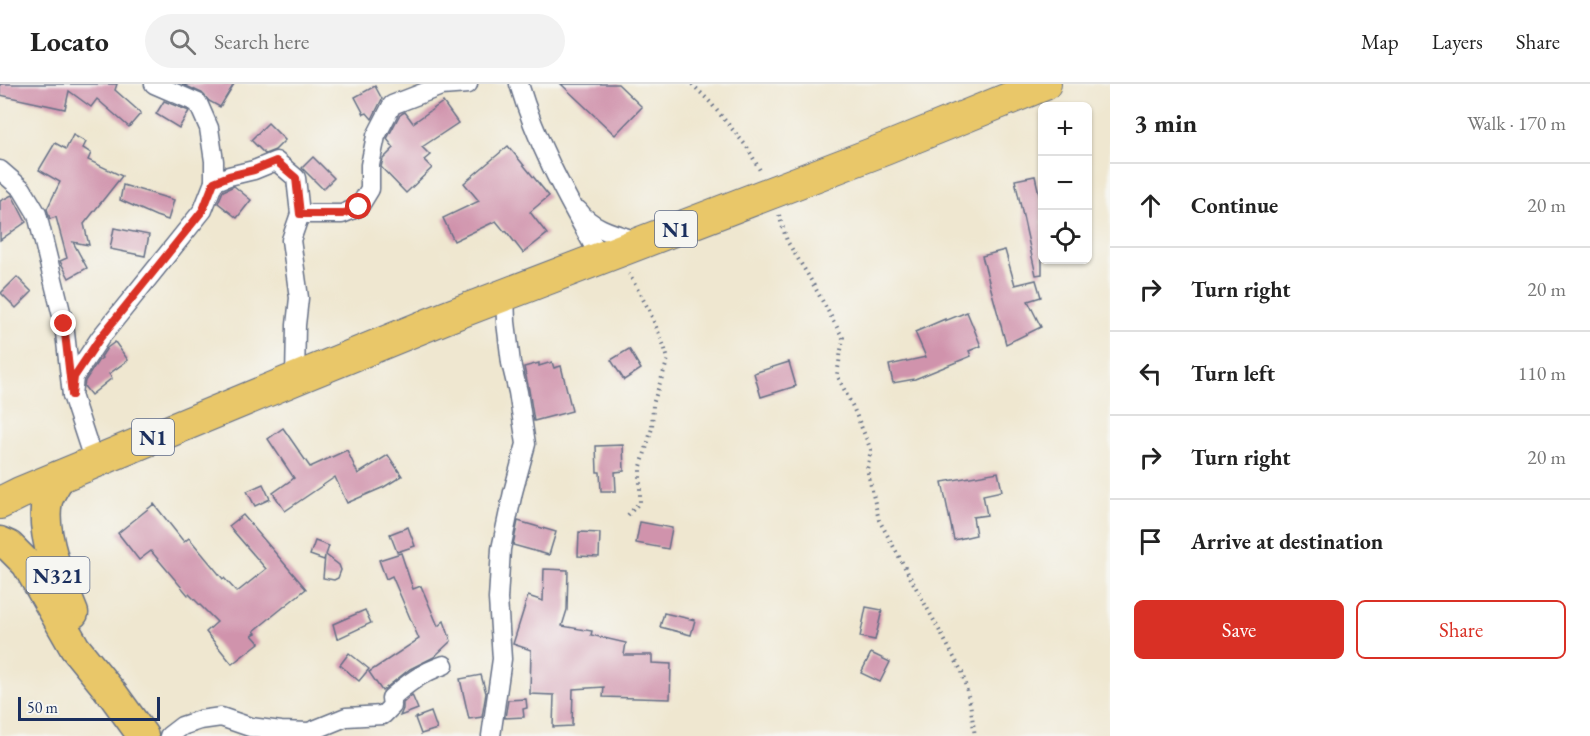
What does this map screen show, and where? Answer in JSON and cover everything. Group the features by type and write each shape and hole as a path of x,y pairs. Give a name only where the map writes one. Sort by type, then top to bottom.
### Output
{"highway":[{"name":"N1","path":"0,503 295,379 1046,84"}],"main road":[{"name":"N321","path":"60,476 48,500 46,522 51,551 62,588 89,648 94,672"},
{"name":"N321","path":"0,542 9,546 27,564 75,648 143,736"}],"street":[{"path":"72,395 74,377 100,338 203,210 214,182 214,161 209,128 198,103 154,84"},
{"path":"300,214 342,214 359,207 370,189 370,165 375,136 392,105 441,86 468,84"},
{"path":"519,84 528,115 560,185 583,217 602,229 620,251"},
{"path":"214,182 276,161 296,178 300,214 291,240 298,298 295,379"},
{"path":"0,170 22,189 37,214 64,324 72,395 94,462"},
{"path":"560,185 620,251"},
{"path":"491,736 502,659 498,599 501,549 526,444 506,322 505,295"},
{"path":"169,736 182,726 221,717 250,727 309,732 346,717 383,715 392,706 391,698 414,679 431,669 444,665"}],"path":[{"path":"692,84 747,147 772,191 787,241 843,338 837,375 871,450 867,469 879,520 962,672 975,736"},
{"path":"620,251 649,310 668,360 653,404 652,428 640,470 640,502 628,515"}],"building":[{"path":"0,84 117,84 115,90 141,113 129,127 97,99 91,107 69,91 65,109 0,95"},
{"path":"182,84 234,84 220,107 209,101 202,93"},
{"path":"561,84 618,84 642,107 615,135"},
{"path":"375,86 382,99 372,119 367,113 364,114 355,97"},
{"path":"164,101 189,111 179,128 156,114"},
{"path":"443,102 458,123 422,147 430,155 424,160 432,168 406,193 381,167 383,159 394,148 387,139 399,116 403,113 405,112 413,123"},
{"path":"268,123 285,140 275,150 265,154 251,140"},
{"path":"73,135 86,142 83,148 91,153 88,160 122,176 84,224 89,245 73,242 87,268 69,278 60,261 67,258 56,217 50,219 47,209 60,182 39,170 55,143 66,149"},
{"path":"508,146 549,196 530,212 547,234 523,253 496,221 454,241 443,218 479,201 464,183"},
{"path":"313,157 334,178 323,189 302,168"},
{"path":"1035,176 1038,189 1038,264 1042,264 1042,274 1036,275 1015,180"},
{"path":"123,185 174,200 168,220 120,200"},
{"path":"234,186 251,200 237,218 218,203 223,191"},
{"path":"12,195 26,222 0,240 0,201"},
{"path":"114,228 149,235 145,256 110,249"},
{"path":"1005,250 1015,285 1036,280 1041,297 1028,301 1041,327 1006,344 982,256"},
{"path":"17,277 32,292 16,308 1,293"},
{"path":"967,312 981,346 969,351 971,356 915,379 893,383 889,365 926,357 915,332"},
{"path":"115,342 128,360 109,374 112,378 91,395 84,386 85,381 107,348"},
{"path":"629,349 641,369 624,380 611,360"},
{"path":"552,362 554,368 561,366 572,411 534,421 524,367"},
{"path":"789,362 796,386 761,397 754,373"},
{"path":"283,428 310,467 347,450 358,474 388,455 402,476 384,487 347,503 335,477 285,511 273,493 294,478 268,439"},
{"path":"623,445 624,471 615,472 616,491 601,491 600,472 597,472 596,446"},
{"path":"998,472 1002,491 983,495 987,515 973,517 976,535 954,540 942,482"},
{"path":"263,484 270,499 255,506 247,491"},
{"path":"154,504 184,542 189,538 223,579 237,592 266,569 229,526 243,515 306,589 254,631 256,633 252,635 259,643 232,664 206,632 217,622 188,595 151,551 139,560 118,533"},
{"path":"518,521 556,532 549,555 513,545"},
{"path":"640,522 672,528 668,549 636,543"},
{"path":"408,527 415,546 397,552 390,534"},
{"path":"579,532 600,533 599,557 578,556"},
{"path":"315,541 329,546 326,555 339,565 341,570 338,578 334,580 323,578 325,556 324,560 310,555"},
{"path":"401,553 413,589 421,586 438,626 444,621 451,641 434,657 410,669 382,691 369,672 419,639 392,576 386,579 379,560"},
{"path":"544,569 568,570 567,610 562,626 592,631 591,635 626,643 624,655 652,655 652,663 671,664 670,699 603,697 604,687 573,689 572,726 553,727 554,695 530,694 531,650 513,644 528,596 543,601"},
{"path":"866,607 882,610 875,640 860,637"},
{"path":"365,610 371,623 337,639 333,624"},
{"path":"664,613 695,620 691,635 660,627"},
{"path":"349,653 369,669 359,681 340,665"},
{"path":"871,653 890,662 880,682 861,673"},
{"path":"481,675 486,693 482,717 469,719 460,679"},
{"path":"412,695 418,709 400,716 403,703"},
{"path":"526,699 527,708 523,709 524,717 505,718 508,700"},
{"path":"431,712 437,729 421,734 415,718"}],"route":[{"path":"64,324 72,395 74,377 100,338 203,210 214,182 229,176 254,170 276,161 296,178 300,214 342,214 359,207"}]}
